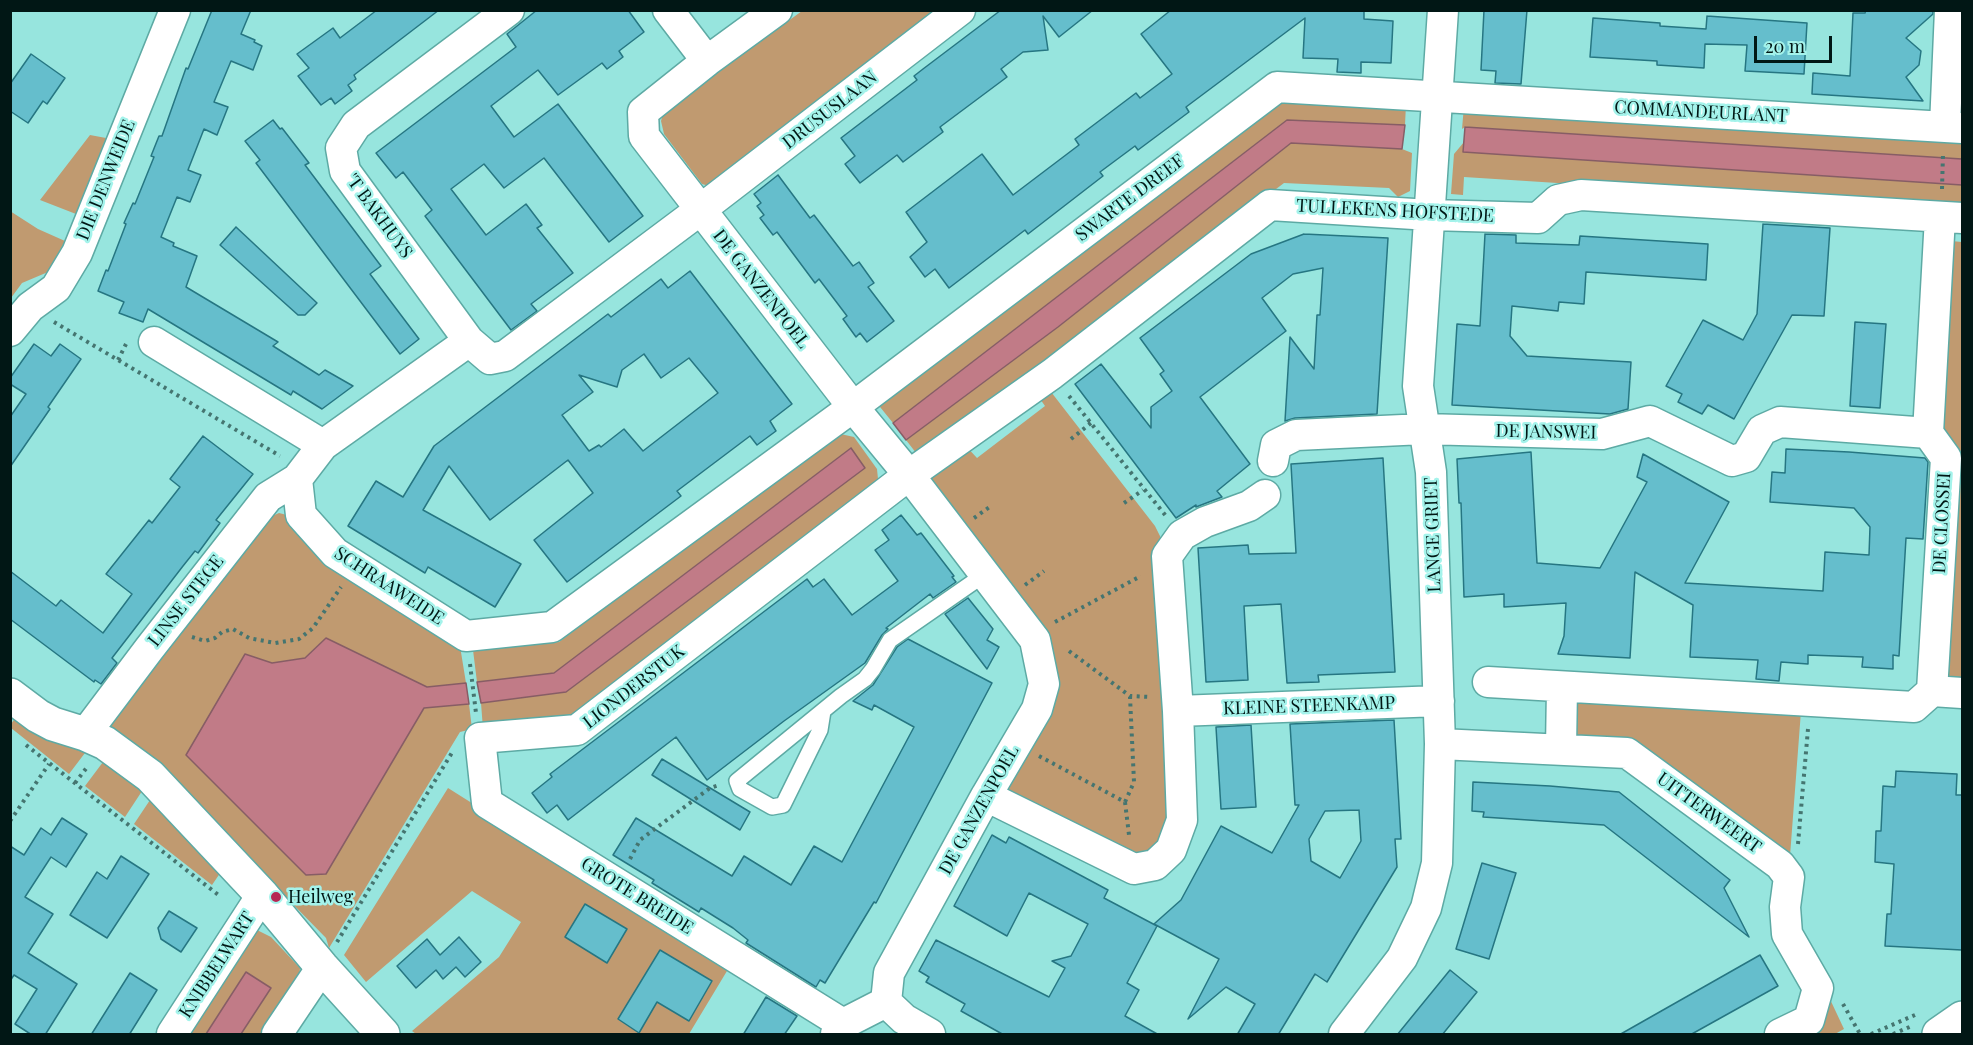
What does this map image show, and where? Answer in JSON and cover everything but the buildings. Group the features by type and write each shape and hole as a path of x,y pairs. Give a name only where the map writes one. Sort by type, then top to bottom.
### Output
{"street":[{"name":"DIE DENWEIDE","path":"10,331 30,308 56,288 77,253 174,10"},
{"name":"'T BAKHUYS","path":"469,341 345,171 341,148 356,125 509,10"},
{"path":"668,10 707,61 777,10"},
{"name":"DRUSUSLAAN","path":"700,210 960,10"},
{"name":"LANGE GRIET","path":"1344,1035 1402,958 1426,908 1437,863 1440,744 1431,472 1418,386 1443,10"},
{"path":"1950,10 1954,127"},
{"name":"DE GANZENPOEL","path":"707,61 643,112 644,136 1035,640 1044,684 1036,709 889,973 886,1002"},
{"name":"SWARTE DREEF","path":"853,407 1277,87 1439,97"},
{"name":"COMMANDEURLANT","path":"1439,97 1954,127"},
{"name":"TULLEKENS HOFSTEDE","path":"909,475 1052,374 1270,205 1430,215 1539,218 1558,200 1581,195 1951,217"},
{"path":"300,475 323,445 469,341 490,359 505,356 700,210"},
{"path":"1928,433 1951,217"},
{"path":"154,342 323,445"},
{"path":"466,636 552,627 853,407"},
{"name":"DE JANSWEI","path":"1424,429 1602,434 1650,421 1732,461 1746,457 1762,430 1780,422 1928,433"},
{"path":"1273,461 1276,445 1296,435 1424,429"},
{"name":"DE CLOSSEI","path":"1928,433 1946,458 1932,692"},
{"name":"SCHRAAWEIDE","path":"300,475 301,516 334,553 466,636"},
{"name":"LINSE STEGE","path":"85,734 148,649 268,497 300,475"},
{"name":"LIONDERSTUK","path":"480,738 577,730 909,475"},
{"path":"986,796 1134,868 1155,865 1171,850 1182,820 1178,704 1161,573 1167,556 1182,535 1205,522 1249,506 1265,495"},
{"path":"1488,682 1914,707 1932,692 1962,693"},
{"path":"1561,749 1562,687"},
{"path":"10,695 53,724 105,743 150,776 255,906 322,967 383,1035"},
{"name":"KLEINE STEENKAMP","path":"1178,704 1439,700"},
{"name":"GROTE BREIDE","path":"480,738 487,803 618,884 840,1029 886,1002"},
{"name":"UITTERWEERT","path":"1440,744 1627,753 1780,865 1789,877"},
{"path":"1780,1035 1809,1020 1818,988 1787,934 1785,907 1789,877"},
{"name":"KNIBBELWART","path":"172,1035 255,906"},
{"path":"277,1035 322,967"},
{"path":"886,1002 903,1019 930,1035"},
{"path":"1939,1035 1962,1018"}],"lane":[{"path":"823,711 820,730 783,805 772,807 740,789 737,781 823,711 865,679 890,640 985,574"}],"path":[{"path":"1951,217 1954,127"},
{"path":"30,308 300,475"},
{"path":"1052,374 1143,490 1182,535"},
{"path":"1071,439 1091,423"},
{"path":"1124,503 1143,490"},
{"path":"972,520 991,507"},
{"path":"187,633 205,641 233,629 249,638 274,643 299,639 314,628 355,566"},
{"path":"1023,587 1044,571"},
{"path":"1052,624 1137,577 1161,573"},
{"path":"322,967 459,741 480,738 466,636"},
{"path":"1069,651 1130,696 1178,704"},
{"path":"1130,696 1134,782 1125,802 1130,845"},
{"path":"1789,877 1796,861 1810,701"},
{"path":"20,740 50,764 255,906"},
{"path":"1038,755 1125,802"},
{"path":"10,821 50,764"},
{"path":"618,884 640,840 710,788 737,781"}],"shaded area":[{"path":"802,11 937,11 713,187 702,184 664,134 661,121 664,111"},
{"path":"1275,98 1406,104 1405,125 1287,120 893,423 876,402"},
{"path":"1464,106 1962,138 1962,159 1465,127 1462,129"},
{"path":"1287,120 1405,125 1402,149 1291,143 1058,327 906,440 893,423"},
{"path":"1465,127 1962,159 1962,185 1463,152"},
{"path":"90,135 106,138 76,214 40,200"},
{"path":"1464,142 1464,152 1962,185 1962,209 1464,177 1463,195 1451,194 1454,154"},
{"path":"1291,143 1402,149 1412,153 1410,191 1398,197 1389,188 1284,183 920,458 906,440 1058,327"},
{"path":"10,211 38,229 65,241 48,272 22,283 11,298"},
{"path":"1951,241 1962,242 1962,684 1948,683 1940,428"},
{"path":"1048,388 1155,526 1162,540 1168,823 1152,851 1131,856 1000,788 1053,670 1053,648 1045,633 928,485 929,469 964,444 977,458 1045,406 1038,396"},
{"path":"836,433 854,437 877,469 879,489 575,720 483,729 481,703 566,692 864,468 850,449 554,673 477,682 473,650 559,642"},
{"path":"851,448 865,468 566,692 481,703 477,682 554,673"},
{"path":"279,513 287,515 460,646 466,683 427,687 326,638 305,658 272,663 245,655 306,875 326,874 424,708 469,704 472,729 460,732 329,948 326,938 277,888 107,726 270,517"},
{"path":"326,638 427,687 466,683 469,704 424,708 326,874 306,875 186,755 245,654 272,663 305,658"},
{"path":"1574,697 1801,711 1790,856 1575,738"},
{"path":"20,711 91,745 69,774 11,728 11,724"},
{"path":"109,754 146,785 125,817 85,786"},
{"path":"448,788 730,966 689,1034 416,1034 412,1031 499,957 521,922 472,891 366,982 344,955"},
{"path":"156,791 227,863 212,885 134,824"},
{"path":"257,930 271,937 300,968 299,980 265,1034 241,1034 271,988 246,972 206,1034 185,1034 248,936"},
{"path":"246,972 271,988 241,1034 206,1034"},
{"path":"1828,995 1844,1029 1835,1034 1808,1034"}],"place":[{"name":"Heilweg","path":"276,897"}]}
